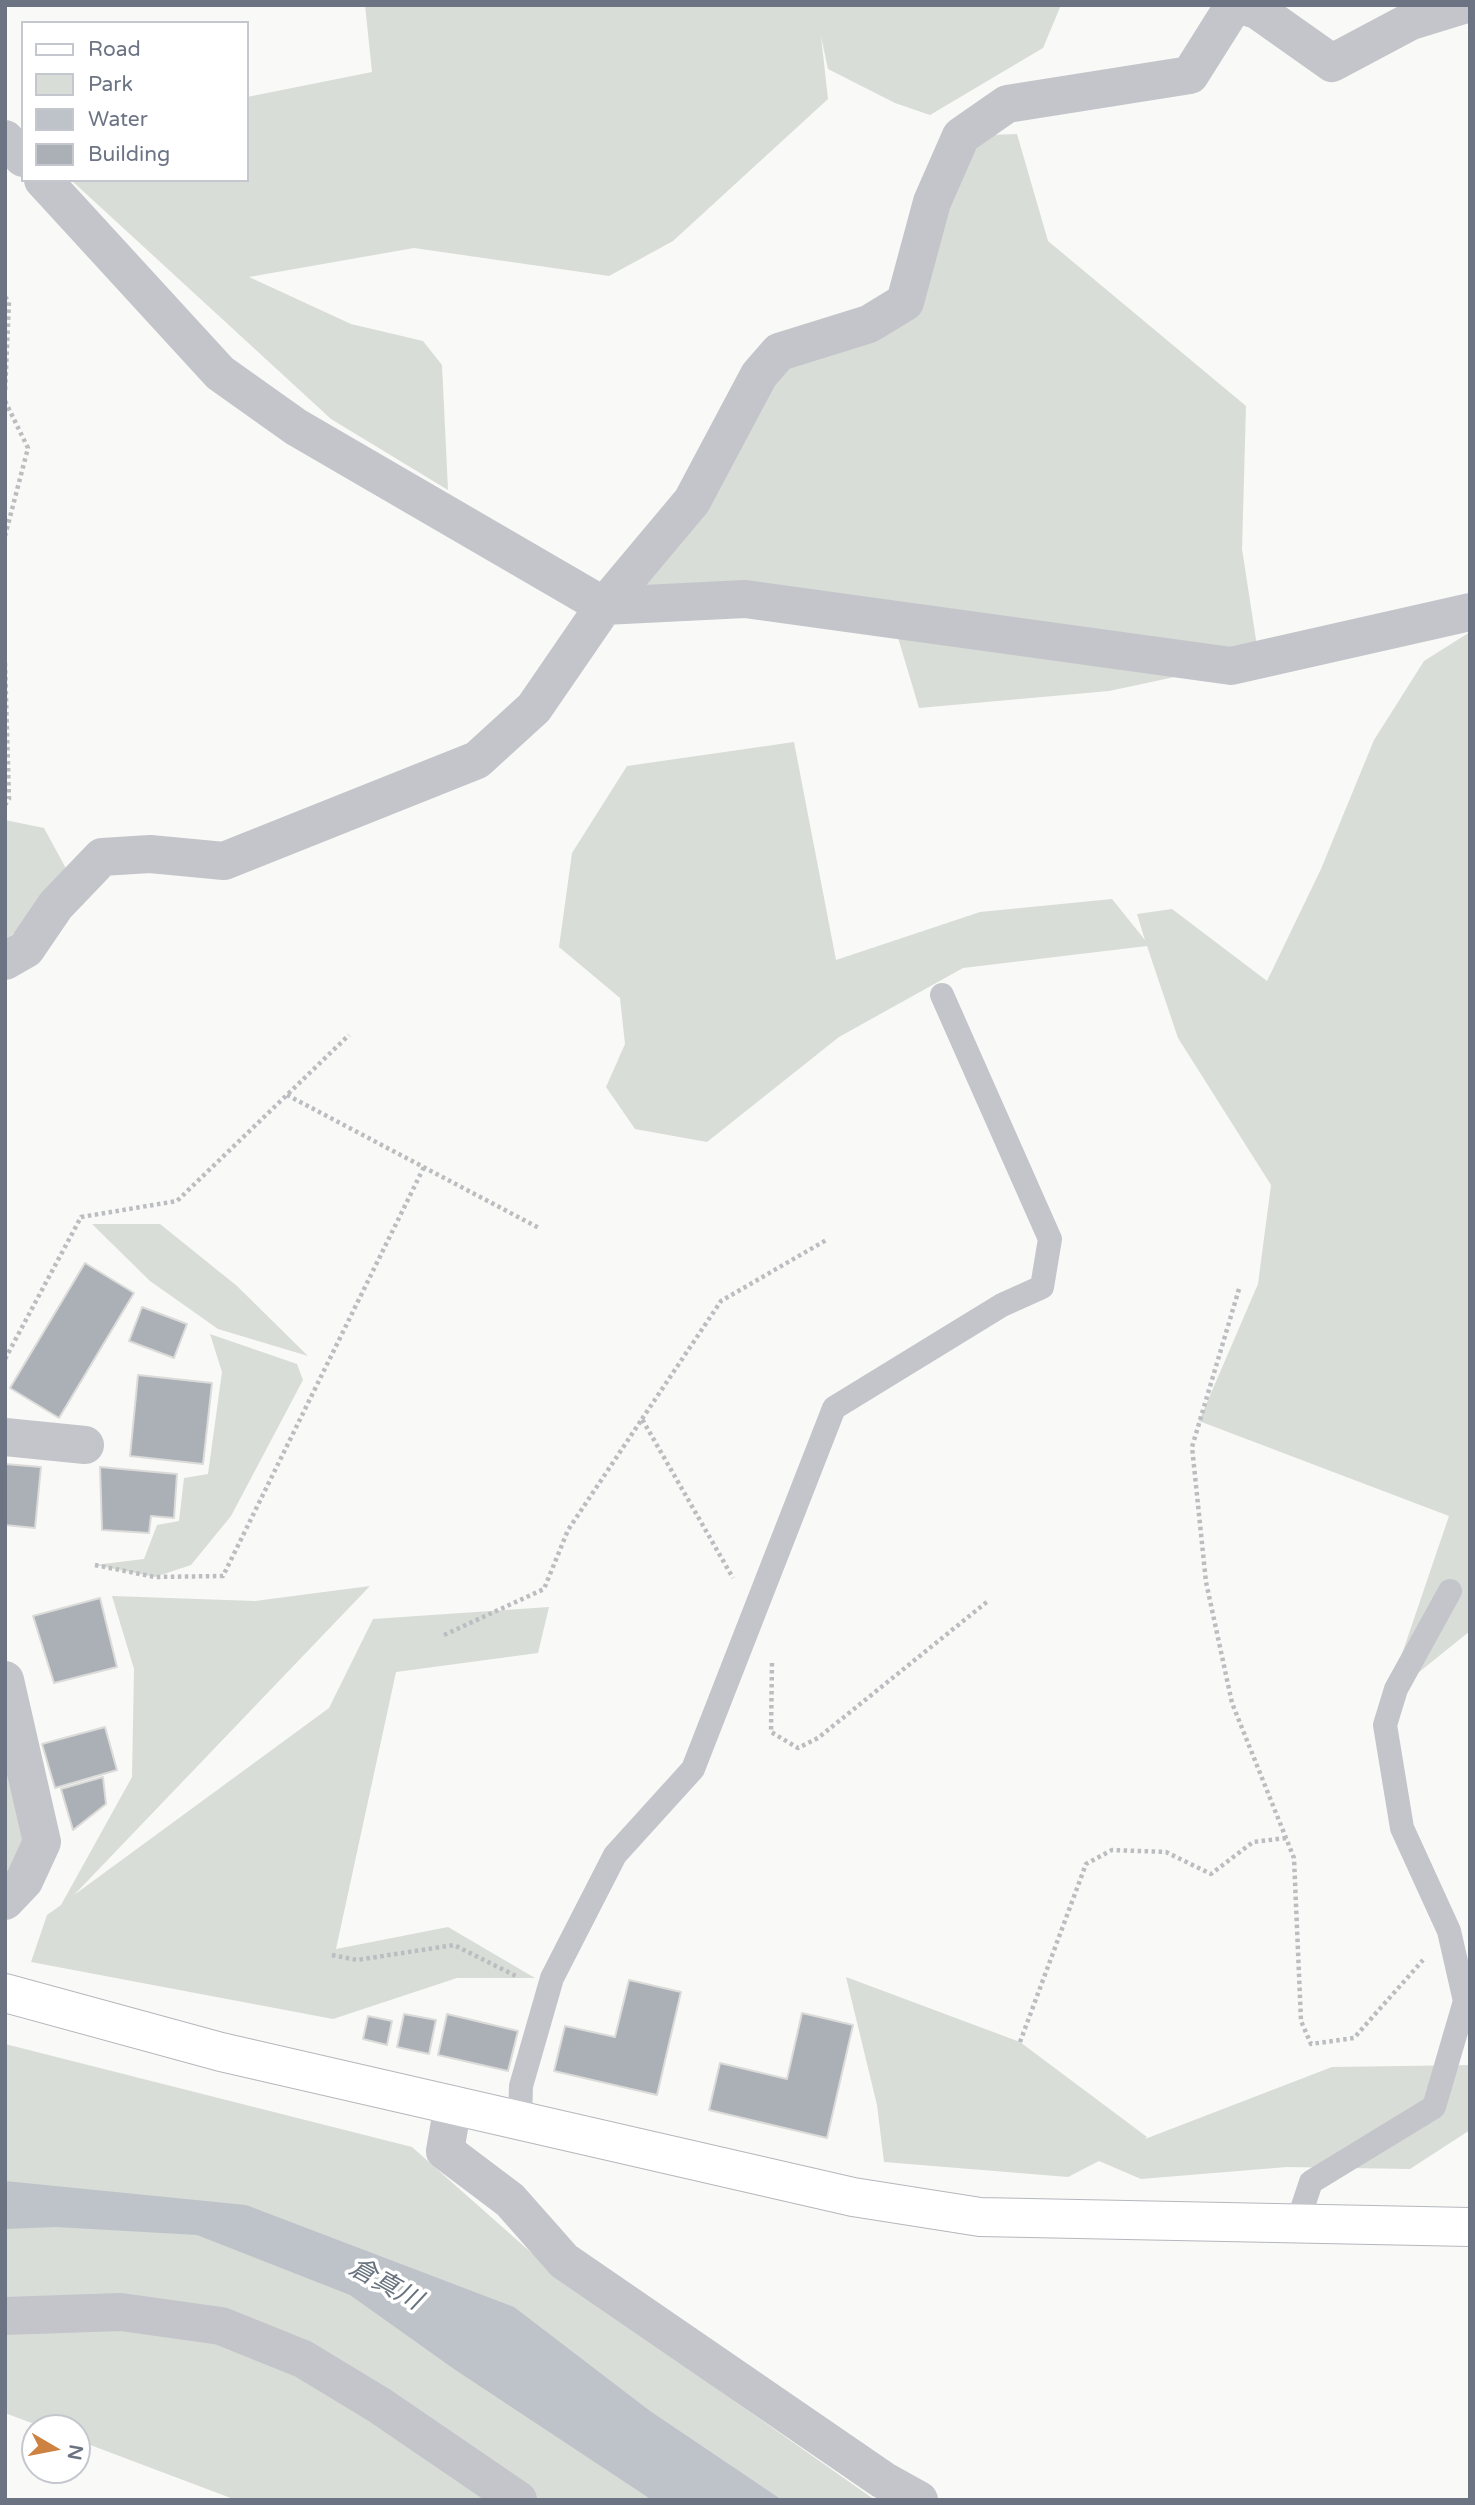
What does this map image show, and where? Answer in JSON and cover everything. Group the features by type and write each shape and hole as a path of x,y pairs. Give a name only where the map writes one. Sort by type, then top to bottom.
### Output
{"street":[{"path":"5,961 26,949 55,905 102,857 150,854 224,861 477,760 534,708 604,606 692,502 759,375 779,352 869,324 905,302 932,202 961,136 1007,104 1191,75 1234,5"},
{"path":"1241,5 1257,10 1332,63 1410,21 1463,5"},
{"path":"5,139 21,157"},
{"path":"45,182 220,373 296,427 604,606 745,599 1231,666 1470,612"},
{"path":"5,1437 85,1445"},
{"path":"5,1680 42,1842 24,1881 5,1901"},
{"path":"5,1993 221,2052 853,2197 980,2217 1470,2227"},
{"path":"453,2105 445,2151 510,2200 564,2261 883,2480 919,2500"},
{"path":"5,2316 121,2312 221,2326 303,2359 379,2405 519,2500"}],"lane":[{"path":"520,2120 521,2087 547,1992 615,1855 693,1769 834,1408 1002,1305 1042,1287 1050,1239 942,995"},
{"path":"1297,2224 1311,2182 1434,2107 1465,2001 1449,1931 1402,1828 1385,1725 1396,1689 1450,1591"}],"path":[{"path":"5,297 9,301 5,393"},
{"path":"5,401 28,447 5,536"},
{"path":"5,663 9,799 5,805"},
{"path":"5,1359 81,1217 177,1201 349,1035"},
{"path":"287,1095 539,1228"},
{"path":"95,1565 155,1577 223,1576 424,1167"},
{"path":"444,1635 544,1589 568,1530 721,1301 828,1239"},
{"path":"1239,1289 1192,1447 1206,1582 1232,1703 1294,1858 1301,2021 1311,2044 1354,2038 1449,1931"},
{"path":"642,1419 755,1615"},
{"path":"772,1650 771,1732 798,1748 818,1738 988,1601"},
{"path":"1020,2042 1086,1864 1112,1850 1166,1852 1211,1874 1252,1842 1286,1838"},
{"path":"332,1955 356,1961 454,1945 547,1992"}],"green space":[{"path":"365,5 1061,5 1043,48 930,115 895,103 828,69 821,36 828,99 673,241 609,276 414,248 249,277 351,324 423,341 442,365 448,490 331,419 73,182 248,182 248,97 372,72"},
{"path":"1017,134 1048,241 1246,406 1242,549 1259,659 1109,691 919,708 896,631 615,606 759,375 886,314 961,136"},
{"path":"1470,632 1470,1631 1387,1698 1449,1516 1199,1421 1258,1284 1271,1185 1178,1038 1147,946 963,968 839,1037 707,1142 635,1129 606,1087 625,1044 620,998 559,947 572,853 627,766 794,742 836,960 980,912 1112,899 1145,940 1137,914 1172,909 1267,981 1321,869 1374,740 1424,661"},
{"path":"5,820 44,828 75,885 5,940"},
{"path":"92,1224 160,1224 237,1286 308,1356 218,1329 150,1281"},
{"path":"210,1334 297,1364 303,1380 231,1516 191,1565 155,1577 95,1565 144,1559 157,1525 179,1521 184,1478 208,1474 222,1372"},
{"path":"370,1586 74,1895 329,1708 373,1619 549,1607 538,1653 396,1672 336,1949 448,1927 535,1978 457,1978 333,2019 31,1962 47,1915 61,1905 132,1777 134,1669 112,1596 255,1601"},
{"path":"5,1680 42,1842 5,1901"},
{"path":"846,1977 1020,2042 1147,2137 1145,2139 1332,2067 1470,2065 1470,2130 1410,2169 1287,2167 1141,2179 1099,2161 1068,2177 884,2162 877,2105"},
{"path":"5,2044 412,2147 561,2279 875,2500 236,2500 91,2445 91,2414 21,2414 21,2419 5,2413"}],"water":[{"name":"倉真川","path":"5,2181 246,2205 514,2307 650,2411 782,2500 652,2500 454,2369 350,2295 197,2235 56,2227 5,2229"}],"building":[{"path":"85,1263 134,1293 59,1418 10,1388"},
{"path":"142,1307 187,1324 174,1358 129,1341"},
{"path":"138,1375 212,1383 203,1464 130,1456"},
{"path":"5,1464 41,1467 35,1528 5,1525"},
{"path":"100,1467 177,1474 174,1518 151,1516 149,1533 102,1530"},
{"path":"100,1598 117,1667 54,1683 33,1616"},
{"path":"105,1727 117,1770 55,1788 42,1744"},
{"path":"103,1777 106,1804 73,1830 61,1789"},
{"path":"629,1980 681,1992 657,2095 554,2071 565,2026 615,2037"},
{"path":"802,2013 853,2025 827,2138 709,2110 720,2063 787,2079"},
{"path":"404,2014 436,2020 429,2054 397,2047"},
{"path":"447,2014 518,2031 508,2071 438,2055"},
{"path":"368,2016 392,2021 387,2045 363,2039"}]}
